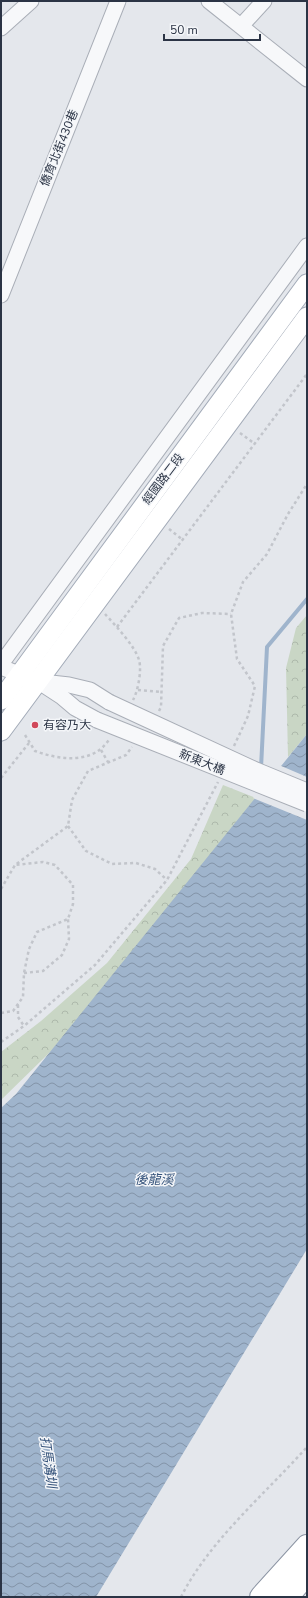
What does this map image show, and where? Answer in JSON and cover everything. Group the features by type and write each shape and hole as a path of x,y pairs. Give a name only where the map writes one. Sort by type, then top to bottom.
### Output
{"highway":[{"path":"261,1597 307,1546"},
{"path":"287,1597 307,1574"}],"main road":[{"name":"經國路二段","path":"1,700 307,284"},
{"name":"經國路二段","path":"1,731 39,682 307,317"}],"street":[{"path":"1,28 31,1"},
{"name":"僑育北街430巷","path":"1,295 118,1"},
{"path":"209,1 307,79"},
{"path":"241,26 264,1"},
{"path":"39,682 1,666 307,246"},
{"name":"新東大橋","path":"39,682 70,685 90,690 109,702 256,770 307,791"},
{"name":"新東大橋","path":"39,682 62,697 74,708 97,720 307,804"}],"path":[{"path":"117,627 307,374"},
{"path":"240,432 255,445"},
{"path":"233,750 248,716 255,686 237,659 231,614 243,582 268,554 288,514 307,484"},
{"path":"166,526 183,540"},
{"path":"138,690 162,692"},
{"path":"1,778 29,743"},
{"path":"101,750 108,762"},
{"path":"1,1042 24,1026 95,965 167,880 220,777"},
{"path":"68,826 86,851 112,864 136,863 155,869 167,880"},
{"path":"15,865 43,862 55,865 73,885 73,904 68,919 69,939 62,955 43,971 24,973"},
{"path":"1,1013 13,1011 23,997 24,973 29,950 37,932 68,919"},
{"path":"18,1005 18,1017 24,1026"},
{"path":"181,1597 188,1582 230,1529 307,1447"}],"green space":[{"path":"307,615 307,734 288,757 286,668 296,628"},
{"path":"223,785 256,798 85,1018 1,1100 1,1052 41,1021 107,963 191,859"}],"water":[{"name":"後龍溪","path":"307,734 307,1249 96,1597 1,1597 1,1108 16,1094"}],"pier":[{"path":"279,765 307,777 307,820 253,798"}],"waterway":[{"path":"261,768 267,647 307,599"}],"place":[{"name":"有容乃大","path":"35,725"}],"water label":[{"name":"打馬溝圳","path":"49,1462"}]}
